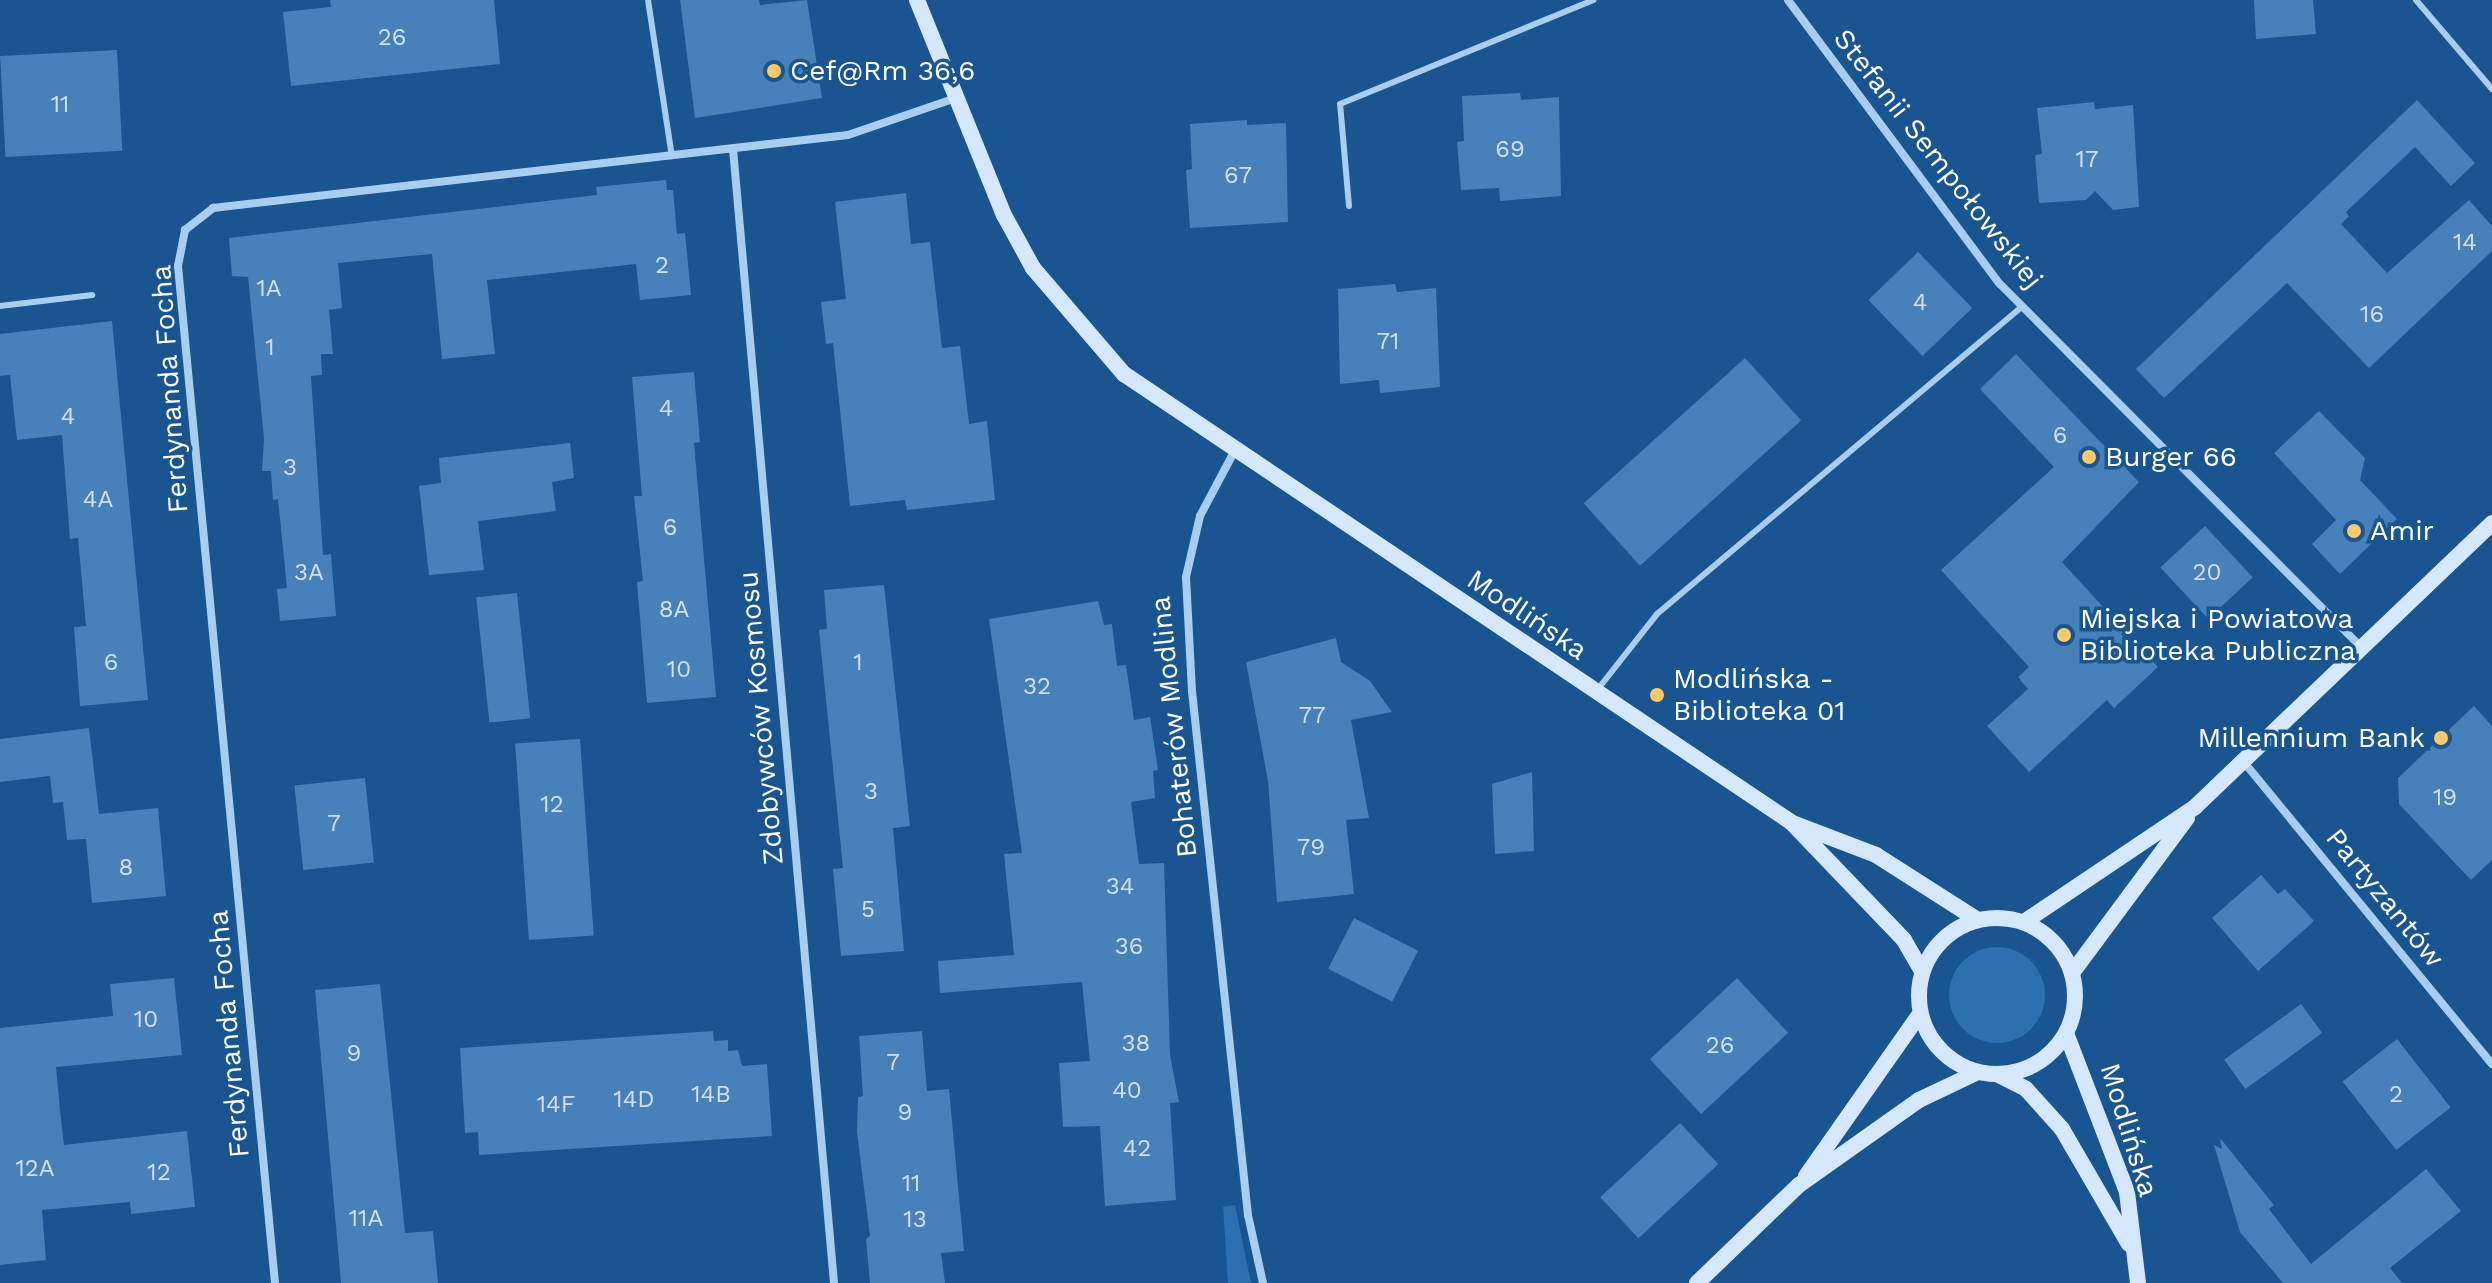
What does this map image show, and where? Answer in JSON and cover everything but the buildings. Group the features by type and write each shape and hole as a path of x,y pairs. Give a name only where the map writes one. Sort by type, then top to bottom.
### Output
{"main road":[{"path":"917,0 1004,215 1033,268 1068,314 1124,374 1234,452"},
{"name":"Modlińska","path":"1234,452 1791,822 1876,855 1976,919"},
{"path":"2072,973 2195,807 2492,523"},
{"path":"2024,922 2195,807"},
{"name":"Modlińska","path":"1791,822 1904,940 1922,971"},
{"path":"1976,919 2024,922 2050,938 2072,973 2076,993 2066,1033 2038,1063 1999,1075 1978,1072 1941,1051 1920,1014 1922,971 1943,938 1976,919"},
{"path":"1799,1185 1920,1014"},
{"name":"Modlińska","path":"2066,1033 2127,1192 2130,1246 2138,1283"},
{"path":"1697,1283 1799,1185 1919,1100 1978,1072"},
{"name":"Modlińska","path":"1999,1075 2026,1089 2062,1129 2130,1246"}],"street":[{"name":"Stefanii Sempołowskiej","path":"1788,0 2000,284 2361,647"},
{"name":"Ferdynanda Focha","path":"275,1283 178,266 185,230 213,208 848,135 956,98"},
{"name":"Zdobywców Kosmosu","path":"733,149 834,1283"},
{"name":"Bohaterów Modlina","path":"1234,452 1200,516 1186,577 1192,691 1248,1215 1263,1283"},
{"name":"Partyzantów","path":"2243,761 2492,1064"}],"lane":[{"path":"648,0 672,156"},
{"path":"1349,206 1340,104 1593,0"},
{"path":"2416,0 2492,89"},
{"path":"0,306 92,295"},
{"path":"1596,692 1625,649 1657,614 2022,307"}],"shaded area":[{"path":"1997,947 2015,951 2031,961 2041,977 2045,995 2041,1013 2031,1029 2015,1039 1997,1043 1979,1039 1963,1029 1953,1013 1949,995 1953,977 1963,961 1979,951"},
{"path":"1235,1205 1251,1283 1228,1283 1223,1207"}],"place":[{"name":"Cef@Rm 36,6","path":"774,71"},
{"name":"Burger 66","path":"2089,457"},
{"name":"Amir","path":"2354,531"},
{"name":"Miejska i Powiatowa Biblioteka Publiczna","path":"2064,635"},
{"name":"Modlińska - Biblioteka 01","path":"1657,695"},
{"name":"Millennium Bank","path":"2441,738"}]}
